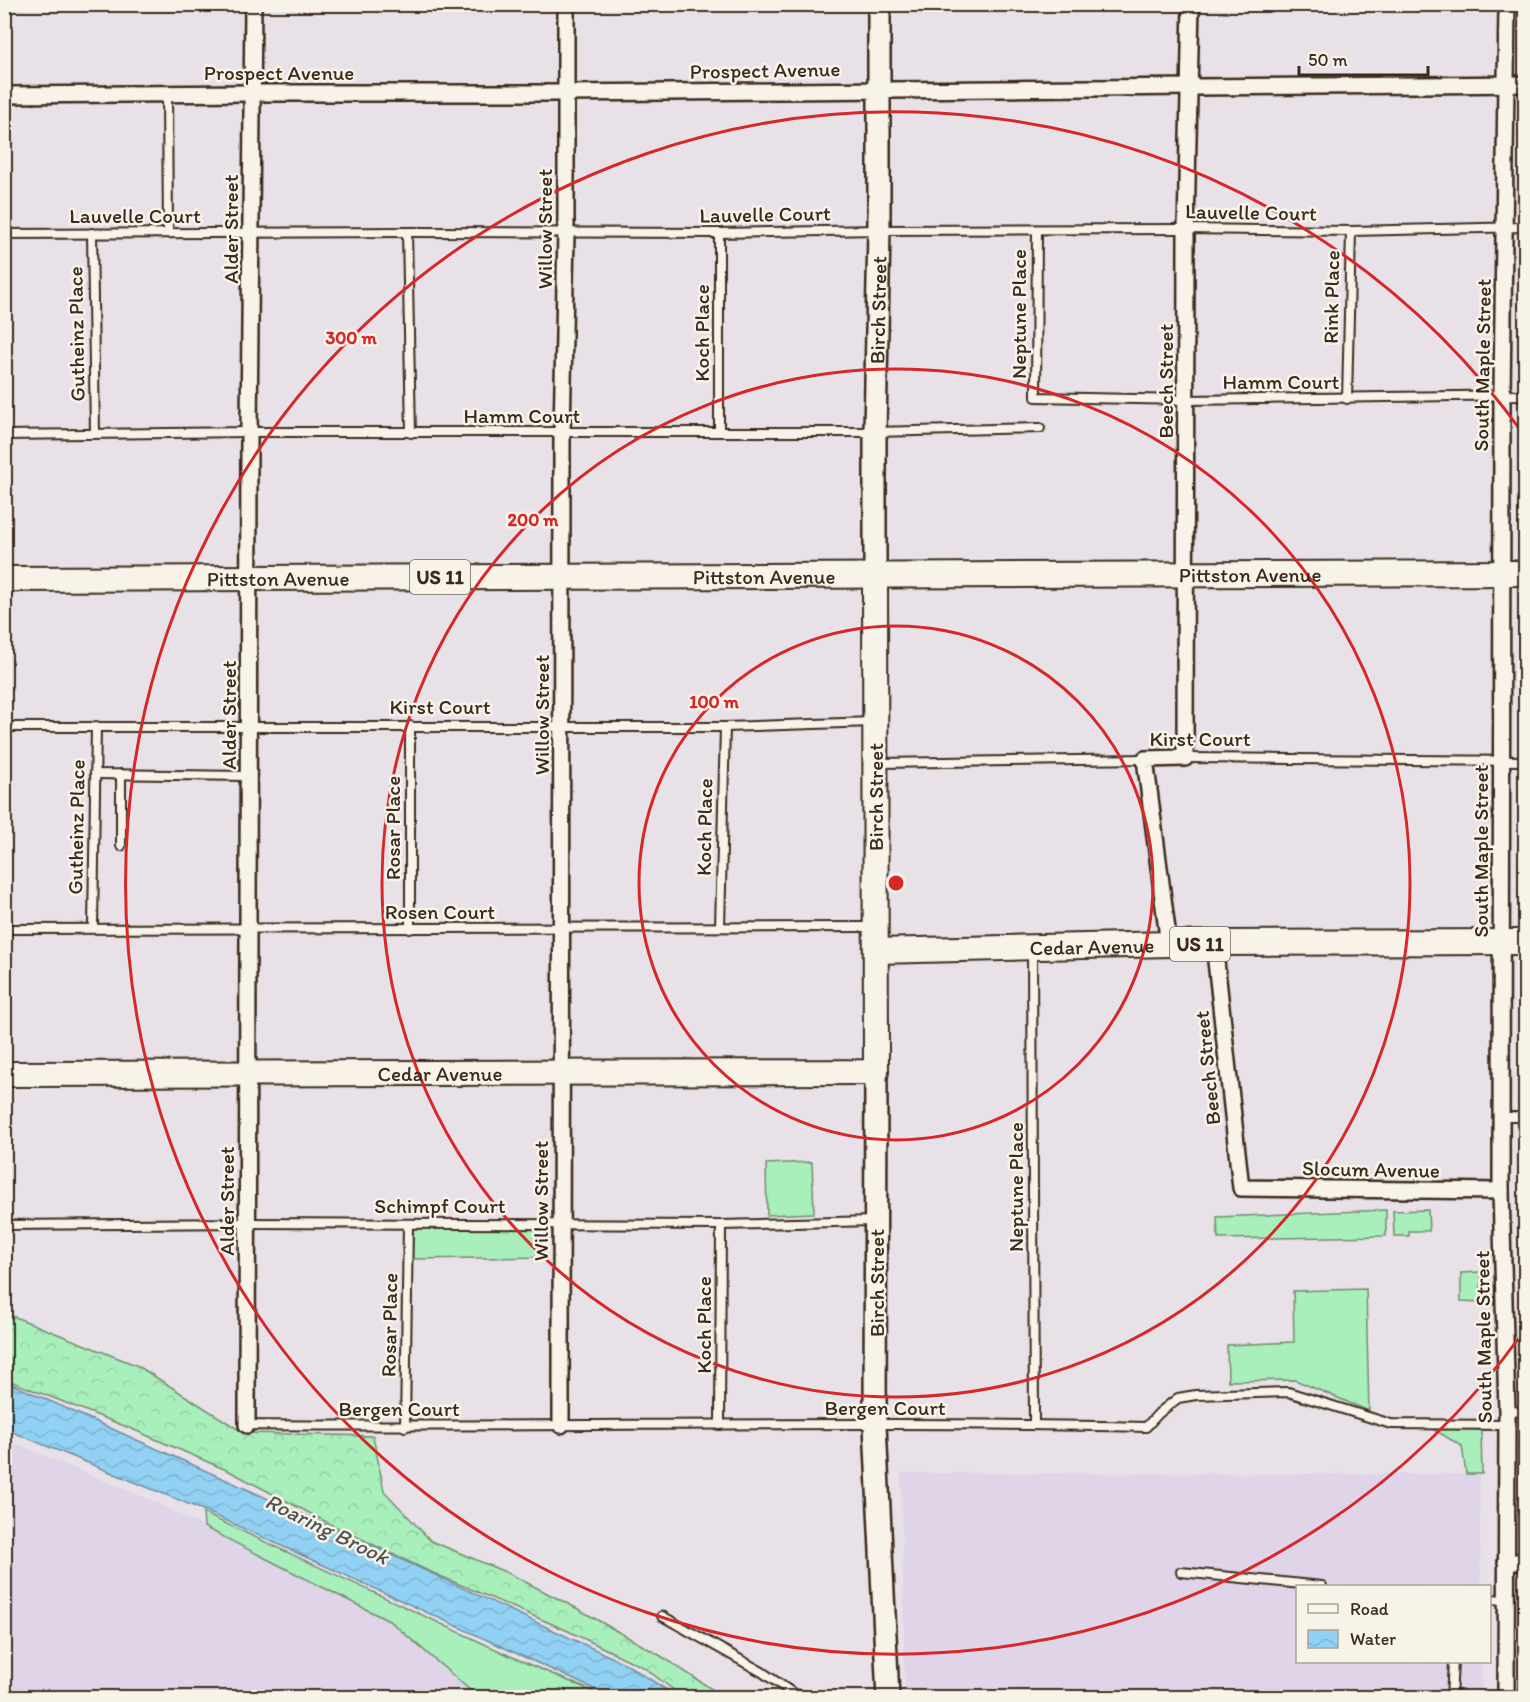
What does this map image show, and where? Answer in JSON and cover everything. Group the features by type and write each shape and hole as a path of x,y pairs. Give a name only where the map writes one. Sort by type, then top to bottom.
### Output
{"main road":[{"name":"Pittston Avenue","path":"4,579 1526,573"},
{"name":"Birch Street","path":"875,576 876,1072"},
{"name":"Cedar Avenue","path":"876,951 1214,943 1526,942"},
{"name":"Cedar Avenue","path":"4,1074 876,1072"}],"street":[{"name":"Alder Street","path":"247,1425 249,432 253,4"},
{"name":"Willow Street","path":"561,1425 562,434 566,233 566,4"},
{"name":"Birch Street","path":"875,576 879,4"},
{"name":"Beech Street","path":"1185,758 1186,229 1191,86 1191,4"},
{"name":"South Maple Street","path":"1506,1698 1507,1418 1501,1191 1501,573 1507,4"},
{"name":"Prospect Avenue","path":"4,95 565,93 1526,84"},
{"name":"Kirst Court","path":"1145,759 1185,758"},
{"path":"1145,759 1169,945"},
{"name":"Beech Street","path":"1214,943 1241,1188"},
{"name":"Birch Street","path":"876,1072 875,1425 888,1698"},
{"name":"Slocum Avenue","path":"1241,1188 1501,1191"},
{"path":"1506,1562 1526,1562"}],"lane":[{"path":"167,94 168,232"},
{"name":"Lauvelle Court","path":"4,234 719,233 1186,229 1351,231 1526,227"},
{"name":"Neptune Place","path":"1036,397 1037,231"},
{"name":"Rink Place","path":"1347,399 1351,231"},
{"path":"407,232 411,434"},
{"name":"Gutheinz Place","path":"92,233 95,434"},
{"name":"Koch Place","path":"719,233 719,432"},
{"name":"Hamm Court","path":"1036,397 1186,400 1526,395"},
{"name":"Hamm Court","path":"4,435 249,432 562,434 875,432 1040,428"},
{"name":"Kirst Court","path":"4,727 562,728 724,727 875,722"},
{"name":"Gutheinz Place","path":"93,928 96,726"},
{"name":"Rosar Place","path":"410,726 410,929"},
{"name":"Koch Place","path":"720,927 724,727"},
{"name":"Kirst Court","path":"1185,758 1526,761"},
{"name":"Kirst Court","path":"875,763 1145,759"},
{"path":"95,774 248,776"},
{"path":"121,774 121,846"},
{"name":"Rosen Court","path":"4,929 875,927"},
{"name":"Neptune Place","path":"1032,949 1034,1425"},
{"path":"1501,1116 1526,1117"},
{"name":"Schimpf Court","path":"4,1226 247,1223 721,1225 876,1221"},
{"name":"Rosar Place","path":"405,1427 408,1224"},
{"name":"Koch Place","path":"720,1425 721,1225"},
{"name":"Bergen Court","path":"247,1425 1146,1427 1178,1398 1196,1395 1288,1392 1391,1424 1507,1418 1526,1412"},
{"path":"1181,1572 1303,1585"},
{"path":"1491,1599 1506,1600"},
{"path":"662,1616 762,1672 794,1694 814,1698"},
{"path":"1451,1698 1453,1663"}],"shaded area":[{"path":"4,1439 153,1501 391,1622 478,1697 5,1697"},
{"path":"901,1473 1479,1474 1481,1585 1296,1585 1296,1663 1481,1663 1482,1697 905,1697"},
{"path":"1518,1572 1525,1572 1525,1697 1518,1697"}],"green space":[{"path":"812,1162 814,1213 767,1215 766,1164"},
{"path":"1386,1210 1386,1236 1218,1239 1217,1217"},
{"path":"1428,1210 1429,1231 1409,1231 1409,1236 1394,1236 1393,1211"},
{"path":"544,1227 545,1257 412,1259 413,1228"},
{"path":"1481,1272 1480,1302 1461,1301 1461,1273"},
{"path":"1366,1289 1369,1411 1295,1380 1228,1381 1227,1345 1294,1342 1293,1291"},
{"path":"5,1313 138,1366 244,1433 373,1436 384,1491 431,1541 510,1574 578,1609 661,1656 724,1697 683,1697 643,1667 566,1630 424,1569 332,1525 231,1472 132,1429 5,1379"},
{"path":"1476,1428 1481,1431 1482,1474 1466,1474 1462,1446 1434,1430"},
{"path":"203,1513 601,1697 478,1697 391,1622 204,1527"}],"water":[{"name":"Roaring Brook","path":"5,1381 338,1530 626,1664 678,1697 606,1697 594,1689 203,1510 5,1429"}]}
